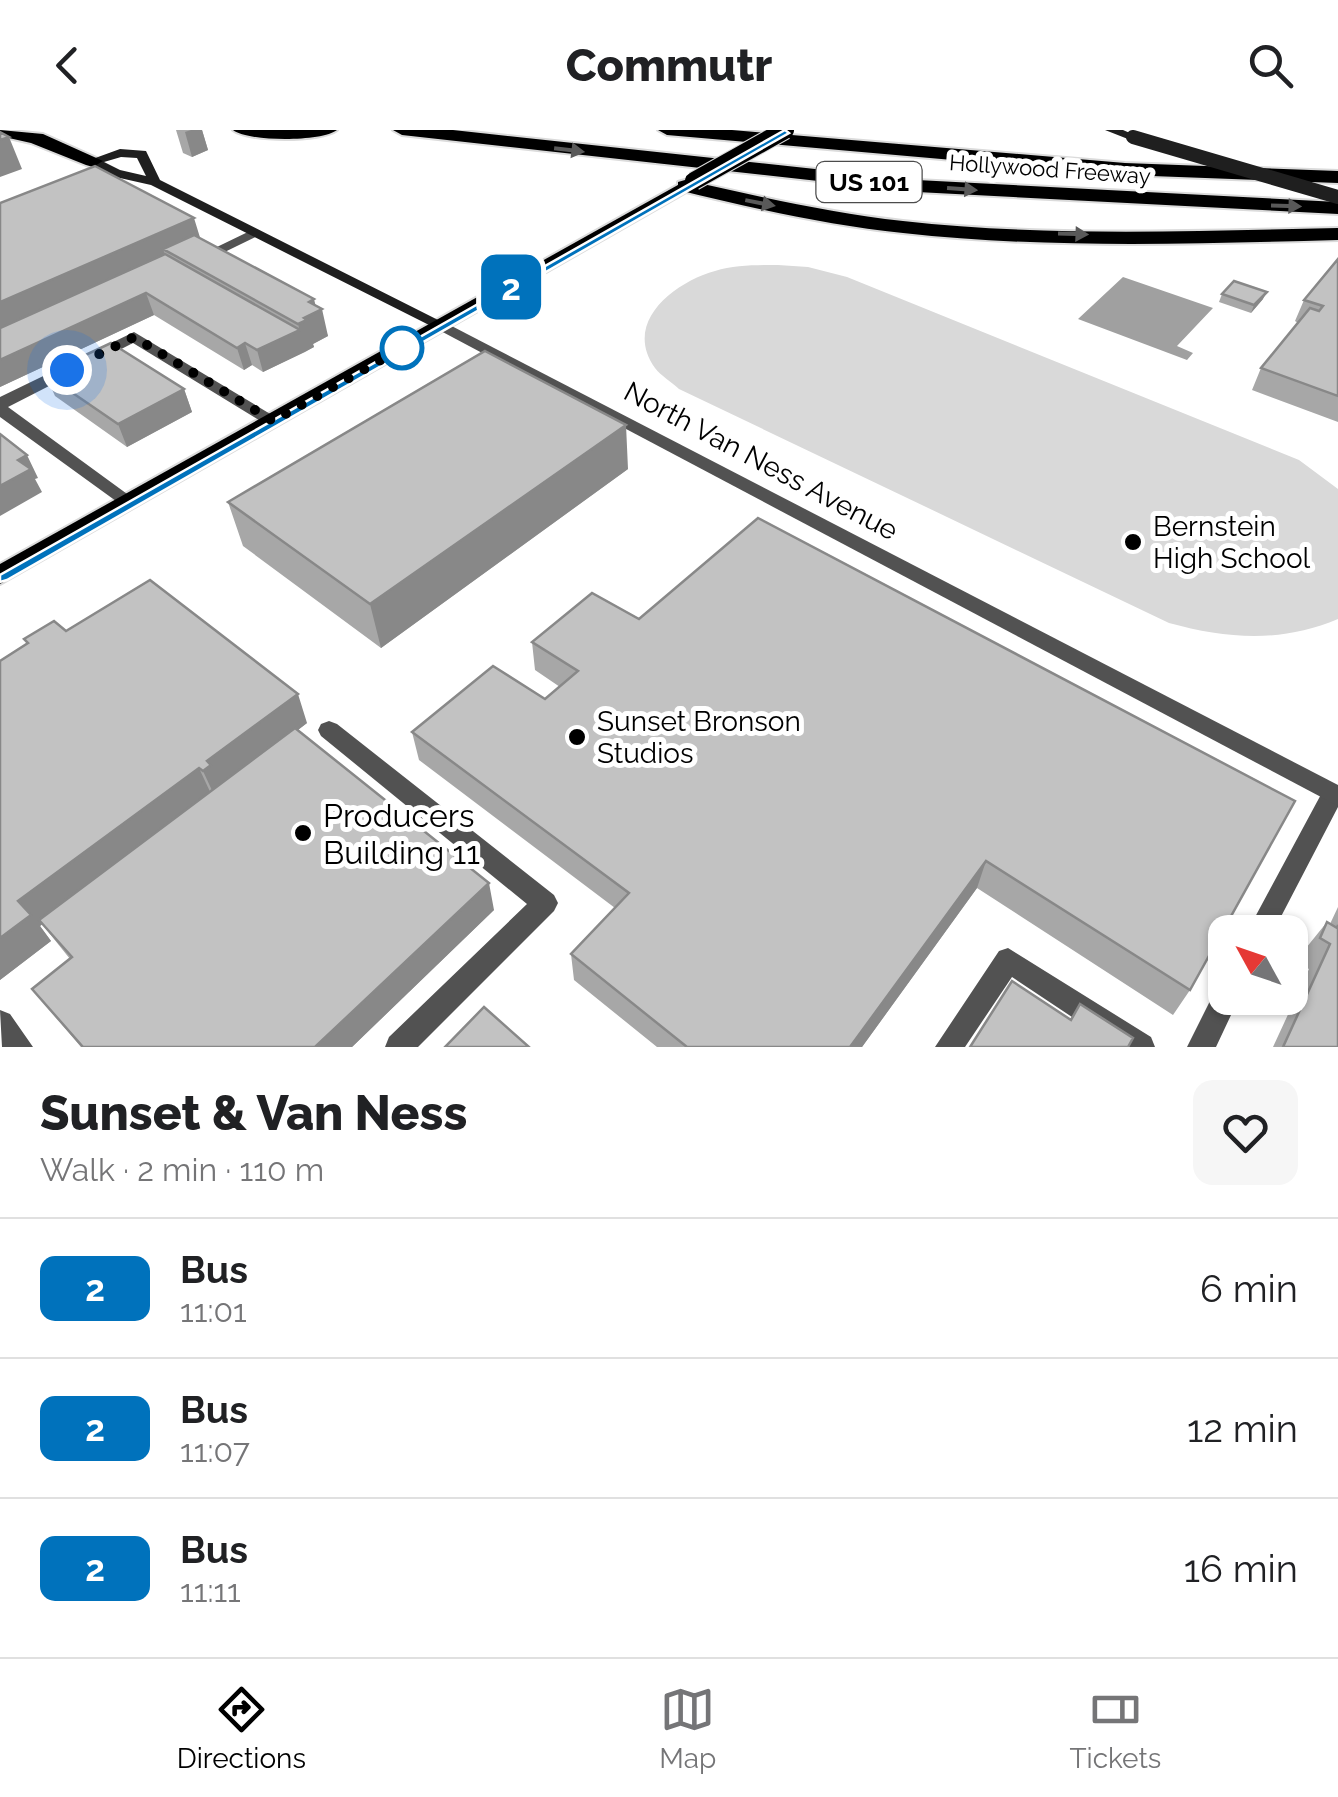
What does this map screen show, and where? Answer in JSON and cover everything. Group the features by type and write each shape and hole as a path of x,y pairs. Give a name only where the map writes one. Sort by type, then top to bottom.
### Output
{"highway":[{"path":"242,130 328,130"},
{"name":"Hollywood Freeway","path":"402,130 916,186 1338,208"},
{"name":"Hollywood Freeway","path":"667,130 1125,170 1338,177"},
{"path":"804,130 931,154"},
{"path":"0,131 36,138 94,162"},
{"path":"689,184 836,218 934,230 1184,238 1338,234"}],"main road":[{"path":"0,575 785,130"},
{"path":"1110,130 1338,197"},
{"name":"North Van Ness Avenue","path":"94,162 120,153 142,154 155,182"},
{"name":"North Van Ness Avenue","path":"94,162 116,173 155,182 442,326"}],"street":[{"path":"190,264 257,233"},
{"name":"North Van Ness Avenue","path":"442,326 1335,795"},
{"path":"127,503 0,406 134,337 273,421"},
{"path":"329,730 545,904 399,1047"},
{"path":"1269,915 1335,795"},
{"path":"949,1047 1008,960 1141,1047"},
{"path":"1200,1047 1217,1015"},
{"path":"0,1023 19,1047"}],"shaded area":[{"path":"778,265 808,267 847,277 1299,460 1338,489 1338,619 1296,632 1254,636 1169,623 679,389 657,371 646,351 645,335 649,320 670,294 715,271"},
{"path":"1123,277 1213,308 1177,346 1193,353 1187,360 1078,319"}],"building":[{"path":"95,166 194,218 0,302 0,203"},
{"path":"194,235 314,299 309,302 322,309 298,324 163,249"},
{"path":"165,254 300,330 257,350 245,343 237,348 146,293 0,360 0,328"},
{"path":"1338,259 1338,396 1261,368 1310,308 1319,311 1323,306 1304,300"},
{"path":"1234,281 1267,292 1254,305 1222,294"},
{"path":"111,343 184,389 118,424 45,374"},
{"path":"485,351 626,425 370,604 228,502"},
{"path":"0,434 27,455 18,460 31,469 0,486"},
{"path":"758,518 1295,801 1232,915 1208,915 1208,958 1190,990 986,861 850,1047 687,1047 571,954 629,893 412,732 493,666 545,699 578,671 532,642 592,593 639,619"},
{"path":"150,580 298,694 207,761 211,765 203,771 199,768 18,901 31,915 0,938 0,661 28,643 24,639 54,621 66,631"},
{"name":"Producers Building 11","path":"295,728 489,883 315,1047 83,1047 32,989 72,957 39,920"},
{"path":"1327,922 1337,928 1338,925 1338,1047 1283,1047 1298,1015 1308,1015 1308,992 1330,944 1320,938"},
{"path":"1012,981 1071,1020 1080,1004 1133,1038 1128,1047 970,1047"},
{"path":"484,1007 529,1047 445,1047"}],"bus line":[{"name":"2","path":"0,575 785,130"}],"place":[{"name":"Bernstein High School","path":"1133,542"},
{"name":"Sunset Bronson Studios","path":"577,737"},
{"name":"Producers Building 11","path":"303,833"}],"route":[{"path":"67,370 134,337 273,421 409,344 402,348"}]}
